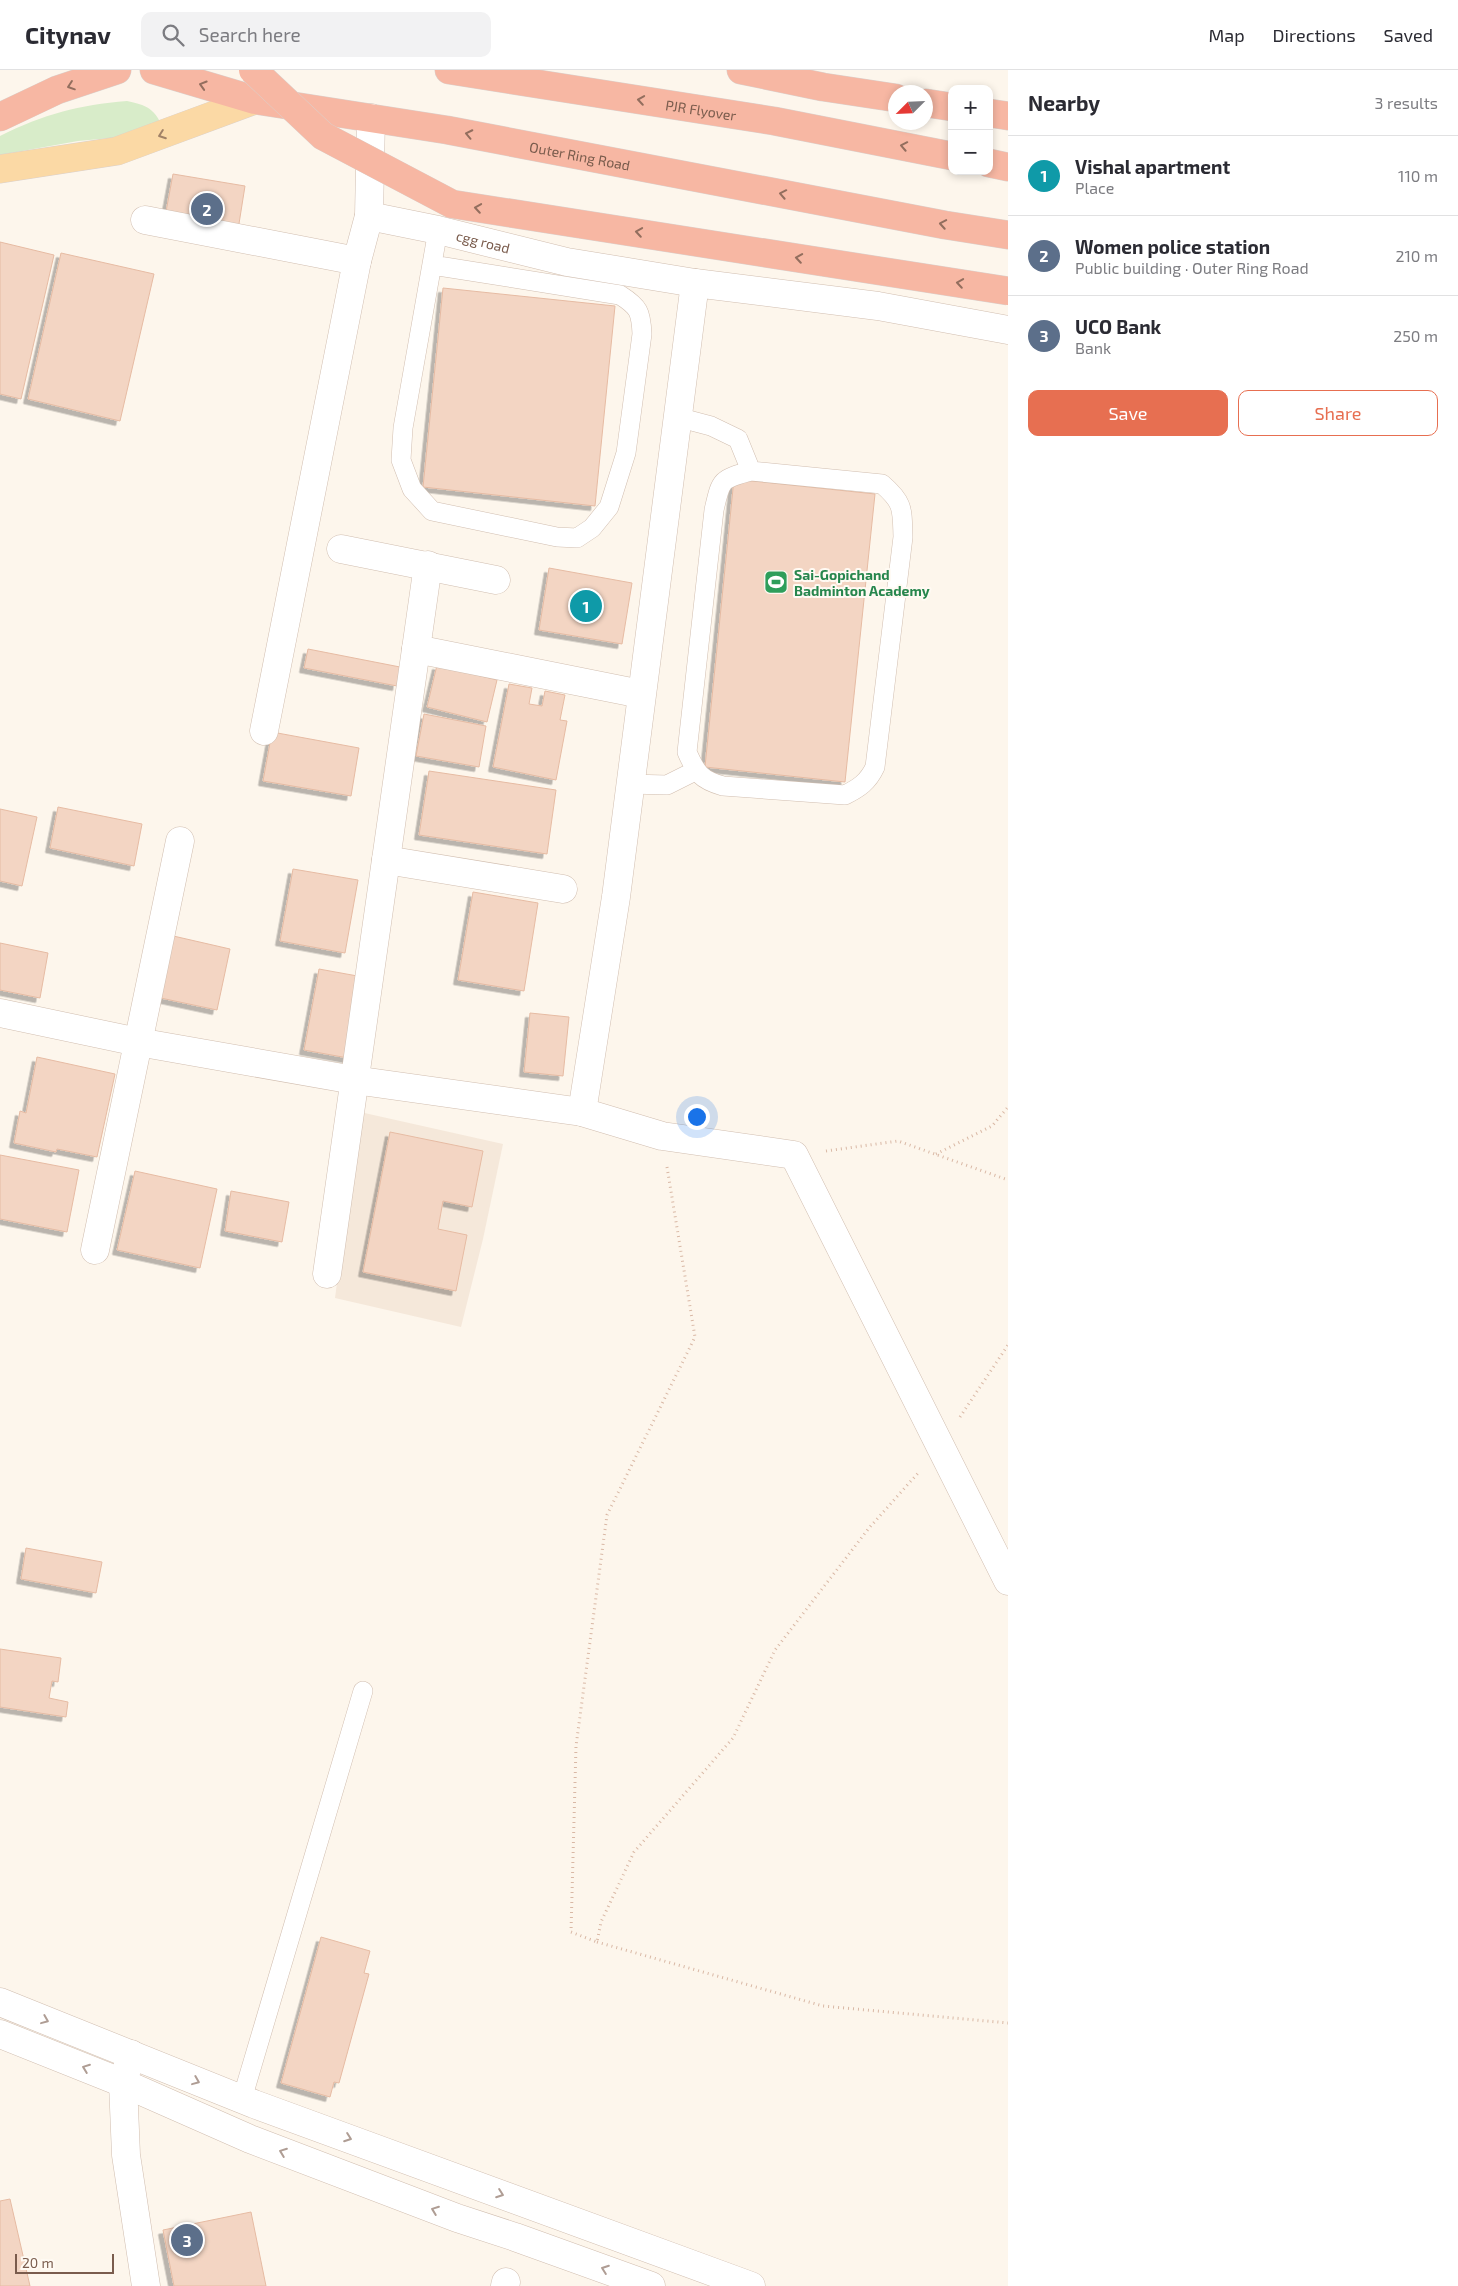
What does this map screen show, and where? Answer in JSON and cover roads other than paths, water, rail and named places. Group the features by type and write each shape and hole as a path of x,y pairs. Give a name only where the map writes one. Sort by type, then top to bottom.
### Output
{"highway":[{"path":"0,117 58,90 117,70"},
{"name":"Outer Ring Road","path":"154,70 255,100 447,130 945,225 1008,235"},
{"path":"253,70 323,136 452,204 1008,291"},
{"name":"PJR Flyover","path":"449,70 774,121 948,155"},
{"path":"740,70 888,97"},
{"path":"933,104 948,106"},
{"path":"993,114 1008,116"},
{"path":"993,164 1008,167"}],"main road":[{"path":"0,169 117,151 255,100"}],"street":[{"path":"264,731 358,261 369,216 371,118"},
{"name":"cgg road","path":"369,216 438,230 567,262 695,283 878,306 1008,330"},
{"path":"146,220 358,261"},
{"path":"582,1112 616,897 629,784 695,283"},
{"path":"341,549 496,580"},
{"path":"327,1274 428,565"},
{"path":"416,648 641,694"},
{"path":"95,1250 180,841"},
{"path":"386,860 563,889"},
{"path":"0,1013 138,1042 354,1080 582,1112 662,1136 794,1155 1008,1581"},
{"path":"0,2002 242,2099 751,2286"},
{"path":"0,2034 124,2082 250,2138 429,2208 651,2286"},
{"path":"131,2054 124,2082 126,2155 146,2286"}],"lane":[{"path":"432,265 620,295 633,303 641,315 642,334 626,453 609,507 592,528 577,538 557,537 432,511 412,489 401,460 403,428 438,230"},
{"path":"677,417 711,426 738,440 751,471"},
{"path":"751,471 882,484 902,506 903,537 875,767 870,778 859,788 844,796 723,786 708,782 695,771 687,752 714,510 720,485 730,477 751,471"},
{"path":"629,784 667,785 695,771"},
{"path":"242,2099 363,1691"}],"place":[{"name":"Women police station","path":"207,209"},
{"name":"Sai-Gopichand Badminton Academy","path":"776,582"},
{"name":"Vishal apartment","path":"586,606"},
{"name":"UCO Bank","path":"187,2240"}]}
